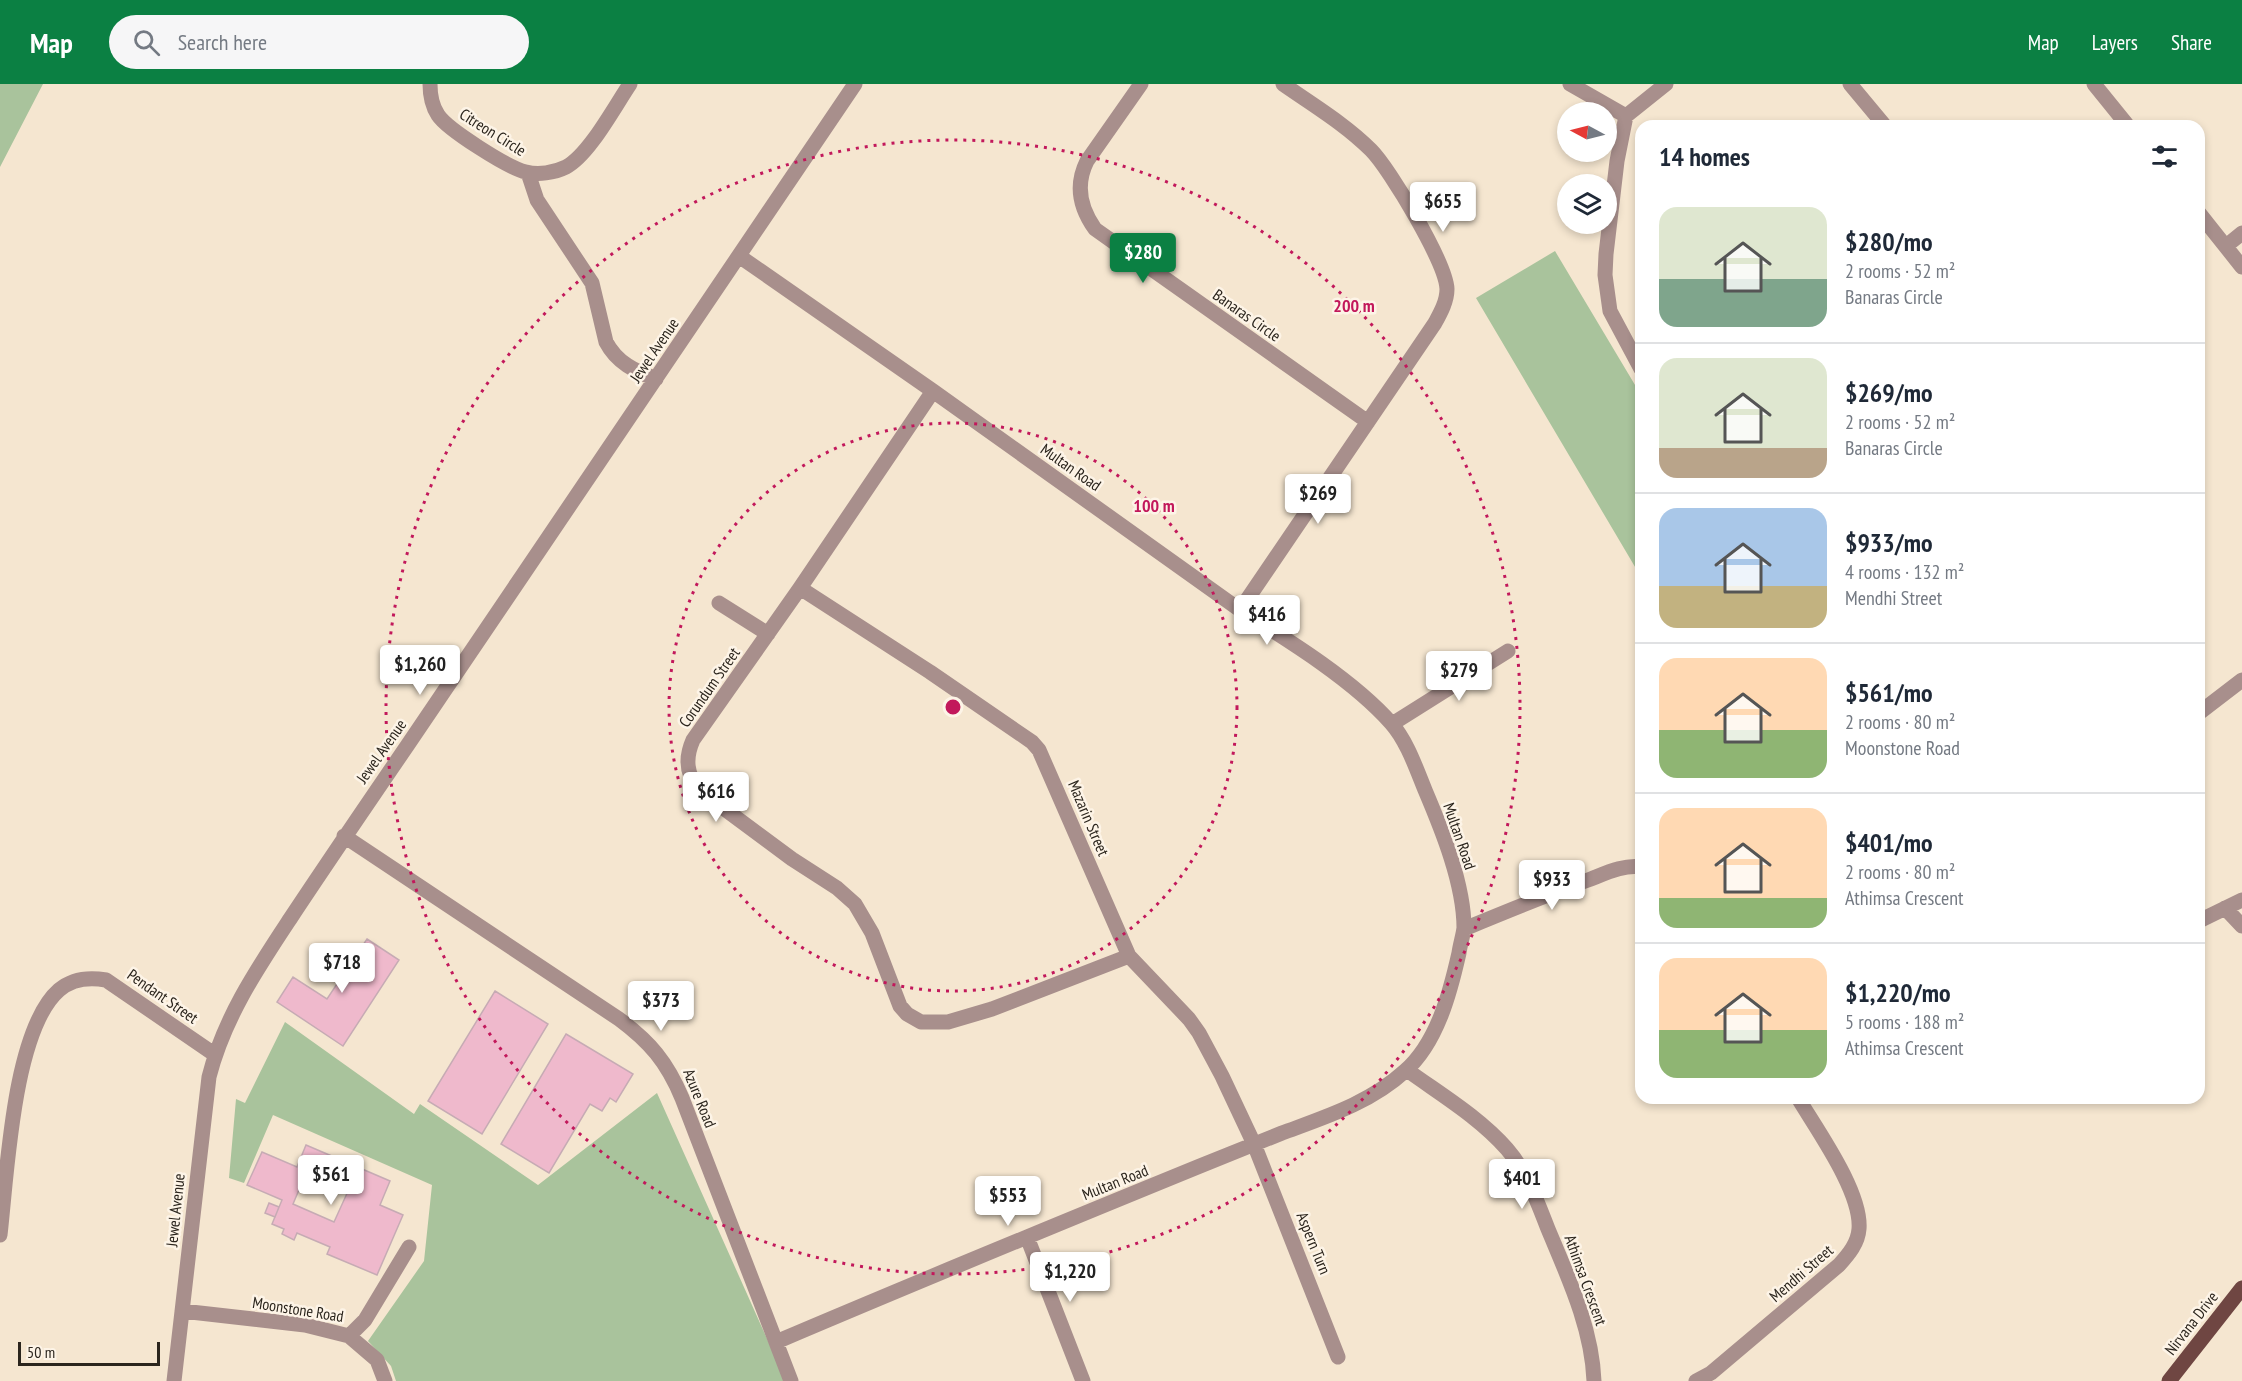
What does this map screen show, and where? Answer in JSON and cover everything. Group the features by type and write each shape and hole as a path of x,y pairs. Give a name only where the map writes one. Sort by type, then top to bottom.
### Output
{"main road":[{"name":"Nirvana Drive","path":"2169,1381 2242,1288"}],"street":[{"name":"Citreon Circle","path":"430,84 433,103 446,124 513,169 541,174 567,166 582,156 630,84"},
{"name":"Jewel Avenue","path":"174,1381 205,1103 214,1054 226,1026 253,975 344,836 579,494 855,84"},
{"name":"Banaras Circle","path":"1141,84 1087,161 1082,173 1080,186 1085,214 1095,229 1368,422"},
{"path":"1240,610 1441,313 1447,293 1445,279 1424,232 1402,193 1372,151 1339,123 1283,84"},
{"path":"1570,84 1626,116"},
{"path":"1635,358 1610,311 1605,275 1610,208 1626,116 1666,84"},
{"path":"1850,84 1881,120"},
{"path":"2094,84 2123,120"},
{"path":"528,173 537,200 592,284 606,342 610,349 627,365 656,380"},
{"path":"2205,220 2242,267"},
{"path":"2226,246 2242,233"},
{"name":"Multan Road","path":"739,256 1356,690 1392,724 1416,767 1452,859 1464,929 1442,1015 1407,1070 1367,1098 776,1342"},
{"name":"Corundum Street","path":"933,391 800,588 693,740 688,751 687,764 690,777 699,790 792,859 837,888 855,904 872,933 894,993 907,1014 921,1023 948,1022 992,1009 1129,956"},
{"name":"Mazarin Street","path":"800,588 1032,742 1039,750 1129,956 1172,1000 1199,1033 1254,1144"},
{"path":"719,603 768,634"},
{"path":"1392,724 1508,651"},
{"path":"2205,708 2242,680"},
{"name":"Azure Road","path":"344,836 619,1019 649,1043 660,1056 674,1078 791,1381"},
{"path":"1464,929 1612,871 1635,866"},
{"path":"2205,918 2242,900"},
{"path":"2225,908 2242,926"},
{"name":"Pendant Street","path":"0,1235 19,1081 27,1048 40,1017 59,990 74,981 90,977 106,980 214,1054"},
{"name":"Athimsa Crescent","path":"1407,1070 1485,1128 1507,1149 1520,1167 1558,1254 1586,1328 1594,1381"},
{"name":"Mendhi Street","path":"1696,1381 1711,1373 1839,1265 1856,1243 1859,1229 1855,1198 1801,1104"},
{"name":"Aspern Turn","path":"1254,1144 1338,1357"},
{"path":"1027,1237 1083,1381"},
{"path":"349,1336 365,1320 409,1247"},
{"name":"Moonstone Road","path":"182,1311 305,1325 349,1336 377,1360 385,1381"}],"green space":[{"path":"0,84 43,84 0,167"},
{"path":"1555,251 1635,385 1635,567 1476,298"},
{"path":"285,1022 414,1114 420,1104 538,1185 657,1093 786,1381 396,1381 391,1366 368,1341 424,1261 432,1185 273,1115 244,1183 229,1178 236,1099 245,1103"}],"building":[{"path":"367,939 399,960 343,1046 277,1002 293,977 327,999"},
{"path":"495,991 548,1024 482,1134 428,1101"},
{"path":"566,1034 633,1074 616,1102 610,1098 602,1111 590,1104 549,1173 501,1144"},
{"path":"306,1145 390,1181 380,1205 403,1215 377,1275 327,1254 330,1247 297,1233 294,1240 282,1234 284,1229 272,1224 282,1200 247,1185 262,1152 297,1167","holes":["307,1171 349,1189 334,1222 293,1204"]},
{"path":"269,1203 279,1207 275,1217 265,1213"}]}
